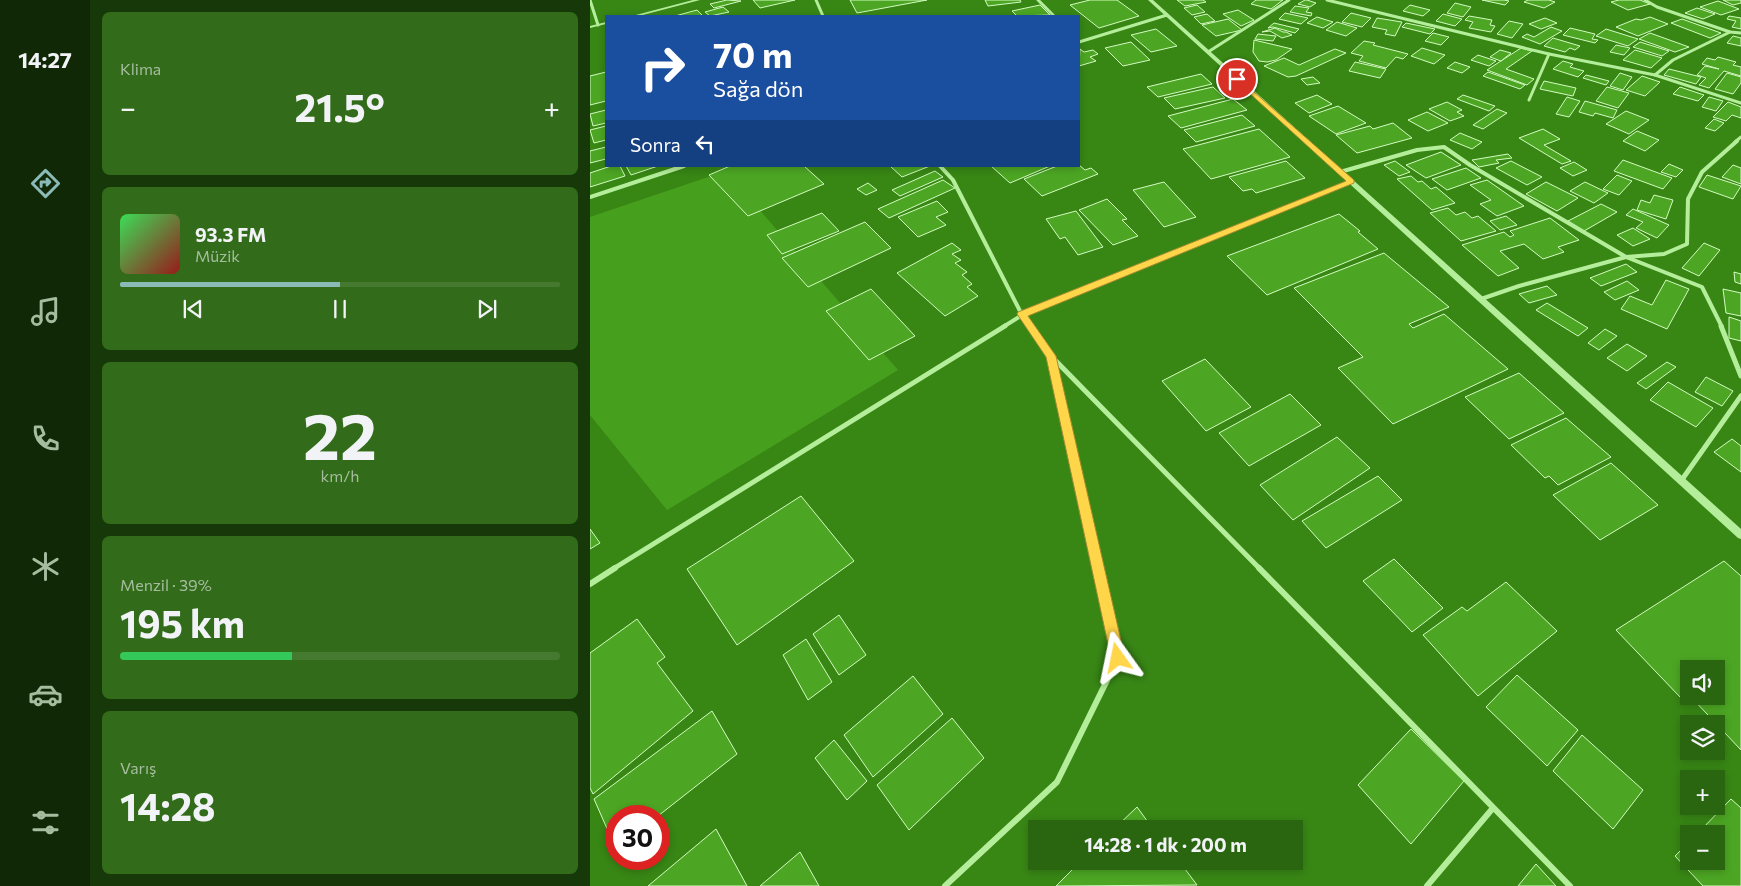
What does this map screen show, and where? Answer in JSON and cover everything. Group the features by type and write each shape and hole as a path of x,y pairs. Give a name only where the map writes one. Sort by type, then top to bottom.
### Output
{"street":[{"path":"590,0 598,25"},
{"path":"638,15 698,0"},
{"path":"816,0 823,15"},
{"path":"1038,0 1053,15"},
{"path":"1150,0 1741,535"},
{"path":"1208,52 1289,0"},
{"path":"1327,0 1548,54 1654,74 1741,103"},
{"path":"1645,0 1657,7 1730,32 1741,33"},
{"path":"1080,42 1167,15"},
{"path":"590,27 605,23"},
{"path":"1654,74 1672,60 1730,32"},
{"path":"1529,100 1548,54"},
{"path":"1481,299 1519,286 1626,257 1664,254 1686,244 1688,200 1702,172 1741,138"},
{"path":"1340,172 1417,150 1444,147 1470,165 1626,257 1702,287 1723,329 1741,376"},
{"path":"590,197 681,167"},
{"path":"941,167 953,180 1022,314 1051,356 1570,886"},
{"path":"590,584 1022,314 1351,182"},
{"path":"945,886 1057,782 1118,658 1051,356"},
{"path":"1681,481 1741,396"},
{"path":"1426,886 1493,808"}],"green space":[{"path":"726,171 898,370 667,510 590,415 590,217"}],"building":[{"path":"727,0 741,1 714,8 710,4"},
{"path":"753,0 795,0 760,8"},
{"path":"850,0 927,0 857,13"},
{"path":"985,0 1020,0 1021,2 988,6"},
{"path":"1090,0 1117,0 1139,16 1099,28 1070,5"},
{"path":"1177,0 1203,0 1206,2 1185,6"},
{"path":"1256,0 1283,0 1271,9 1251,4"},
{"path":"1305,0 1316,3 1310,7 1298,4"},
{"path":"1482,0 1504,0 1509,1 1505,5"},
{"path":"1528,0 1549,0 1555,2 1544,8 1524,2"},
{"path":"1640,0 1650,4 1628,10 1611,2"},
{"path":"1723,0 1741,0 1741,3 1733,5"},
{"path":"1718,1 1739,9 1721,15 1700,7"},
{"path":"1455,3 1471,7 1463,17 1447,13"},
{"path":"1040,5 1050,15 1016,15 1012,11"},
{"path":"1197,5 1205,12 1192,15 1184,8"},
{"path":"1410,5 1430,10 1423,16 1403,11"},
{"path":"1295,6 1309,8 1306,12 1312,13 1311,16 1290,12"},
{"path":"723,7 729,12 709,15 705,12"},
{"path":"1697,8 1715,14 1703,19 1685,13"},
{"path":"697,10 702,15 679,15"},
{"path":"1238,10 1254,20 1241,26 1223,14"},
{"path":"1285,13 1308,18 1301,24 1279,19"},
{"path":"1351,13 1371,18 1362,27 1342,22"},
{"path":"1207,14 1215,21 1201,24 1194,17"},
{"path":"1443,14 1462,19 1455,26 1436,21"},
{"path":"1469,16 1492,20 1490,25 1495,26 1491,32 1469,28 1473,22 1465,20"},
{"path":"1729,16 1741,18 1741,29 1732,27 1736,21 1727,19"},
{"path":"1317,17 1333,22 1323,28 1307,23"},
{"path":"1650,17 1668,24 1638,36 1616,27 1636,19 1641,20"},
{"path":"1377,18 1402,22 1395,36 1385,34 1387,30 1372,27"},
{"path":"1545,18 1557,23 1541,29 1529,24"},
{"path":"1228,19 1242,30 1216,36 1202,25"},
{"path":"1682,19 1721,33 1710,38 1671,23"},
{"path":"1509,21 1523,24 1512,38 1497,34"},
{"path":"1337,22 1357,28 1346,36 1326,30"},
{"path":"1274,23 1299,29 1295,33 1273,27 1268,28"},
{"path":"1406,23 1435,29 1430,34 1402,27"},
{"path":"1551,27 1562,31 1540,44 1522,37 1527,34 1534,37"},
{"path":"1275,28 1292,35 1282,38 1270,31 1262,32"},
{"path":"1570,28 1595,34 1592,39 1598,40 1595,43 1563,35"},
{"path":"1156,29 1177,46 1151,52 1131,35"},
{"path":"1606,29 1638,39 1628,46 1596,36"},
{"path":"1433,33 1449,37 1441,45 1425,41"},
{"path":"1650,33 1689,47 1675,52 1639,39"},
{"path":"1258,34 1276,36 1273,41 1255,39"},
{"path":"1733,36 1741,38 1741,46 1727,43"},
{"path":"1553,38 1580,46 1575,50 1570,48 1565,52 1544,46"},
{"path":"1254,40 1292,49 1276,60 1259,61 1253,52"},
{"path":"1364,41 1408,54 1403,59 1396,57 1386,68 1359,61 1363,56 1351,53"},
{"path":"1131,42 1150,60 1123,66 1105,48"},
{"path":"1640,42 1669,51 1662,56 1633,47"},
{"path":"1616,45 1630,48 1624,55 1610,52"},
{"path":"1422,48 1445,55 1434,64 1411,56"},
{"path":"1521,48 1532,51 1506,69 1534,79 1527,85 1487,70"},
{"path":"1080,49 1084,52 1093,50 1098,54 1090,57 1096,61 1080,66"},
{"path":"1335,49 1346,53 1296,76 1288,77 1264,66 1284,58 1299,65"},
{"path":"1500,50 1511,53 1501,61 1490,57"},
{"path":"1635,50 1662,58 1651,68 1623,60"},
{"path":"1478,55 1496,61 1489,66 1471,60"},
{"path":"1718,57 1736,62 1733,65 1741,67 1741,76 1724,71 1709,88 1699,85 1706,78 1697,75 1705,66 1719,69 1702,64 1707,58 1715,60"},
{"path":"1563,61 1573,64 1570,67 1584,71 1578,77 1553,69"},
{"path":"1355,62 1386,69 1380,78 1349,71"},
{"path":"1455,62 1470,67 1462,73 1447,68"},
{"path":"1669,69 1701,77 1696,84 1664,75"},
{"path":"605,72 605,101 590,105 590,76"},
{"path":"1488,72 1525,85 1520,89 1483,76"},
{"path":"1620,73 1632,77 1623,90 1610,86"},
{"path":"1727,73 1741,77 1741,83 1733,94 1715,89"},
{"path":"1201,74 1212,84 1158,97 1147,87"},
{"path":"1586,75 1609,81 1606,85 1583,78"},
{"path":"1642,76 1660,82 1645,96 1626,90"},
{"path":"1313,77 1320,83 1307,85 1301,79"},
{"path":"1544,81 1576,88 1573,96 1540,89"},
{"path":"1213,87 1225,98 1175,109 1164,98"},
{"path":"1607,87 1629,93 1618,108 1596,101"},
{"path":"1680,87 1704,95 1698,101 1673,94"},
{"path":"1317,95 1332,104 1309,113 1295,103"},
{"path":"1463,95 1495,106 1489,111 1457,99"},
{"path":"1567,97 1580,101 1569,117 1556,114"},
{"path":"1709,97 1723,101 1716,111 1702,107"},
{"path":"1233,99 1247,110 1181,128 1168,116"},
{"path":"1585,101 1617,110 1613,118 1595,113 1593,116 1579,112"},
{"path":"1447,102 1462,110 1457,112 1464,116 1450,121 1429,109"},
{"path":"1728,102 1741,107 1741,118 1732,115 1726,121 1713,117"},
{"path":"1338,106 1366,123 1336,134 1309,116"},
{"path":"1497,109 1507,113 1483,129 1473,125"},
{"path":"605,110 605,123 593,126 590,114"},
{"path":"1626,111 1649,120 1629,134 1606,124"},
{"path":"1427,112 1448,123 1428,131 1408,120"},
{"path":"1242,115 1255,126 1196,142 1184,130"},
{"path":"1714,119 1724,123 1715,131 1705,128"},
{"path":"1393,123 1412,138 1357,153 1336,135 1370,126 1373,129"},
{"path":"605,126 605,140 594,143 590,130"},
{"path":"1259,129 1290,157 1211,179 1183,149"},
{"path":"1543,129 1560,139 1544,145 1571,161 1562,164 1519,138"},
{"path":"1637,131 1659,140 1645,151 1623,141"},
{"path":"1460,133 1482,142 1472,149 1450,140"},
{"path":"605,147 605,159 590,163 590,151"},
{"path":"1441,152 1461,165 1426,178 1406,165"},
{"path":"1508,154 1512,158 1496,160 1499,163 1479,167 1472,160"},
{"path":"1623,160 1672,178 1663,189 1614,171"},
{"path":"1286,161 1305,178 1256,193 1252,189 1243,191 1229,177"},
{"path":"1395,161 1410,172 1399,176 1384,165"},
{"path":"1511,161 1542,177 1527,185 1496,168"},
{"path":"1574,162 1587,170 1573,176 1560,168"},
{"path":"1669,164 1683,170 1676,177 1661,172"},
{"path":"1733,165 1741,168 1741,184 1722,177"},
{"path":"1080,166 1085,170 1091,168 1098,174 1042,196 1024,179 1054,167"},
{"path":"608,167 620,167 625,176 590,187 590,173"},
{"path":"627,167 655,167 631,175"},
{"path":"728,167 805,167 824,184 748,216 709,175"},
{"path":"891,167 927,167 902,177"},
{"path":"992,167 1048,167 1010,183"},
{"path":"1466,168 1481,178 1447,190 1432,179"},
{"path":"935,171 943,177 900,196 892,190"},
{"path":"1617,175 1632,181 1619,195 1603,189"},
{"path":"1707,175 1741,186 1733,199 1699,187"},
{"path":"1411,176 1418,182 1422,181 1431,189 1436,187 1455,203 1432,210 1397,179"},
{"path":"943,180 955,188 889,218 878,209"},
{"path":"1487,180 1524,206 1497,216 1480,204 1491,200 1470,185"},
{"path":"1164,182 1196,217 1164,227 1133,190"},
{"path":"1546,182 1578,198 1557,211 1526,194"},
{"path":"1585,182 1608,193 1594,203 1570,191"},
{"path":"868,183 877,190 866,195 857,189"},
{"path":"1654,195 1673,200 1666,219 1637,210 1641,200 1650,203"},
{"path":"1107,199 1127,219 1122,220 1138,236 1113,245 1079,210"},
{"path":"937,201 948,212 936,217 946,225 918,237 898,217"},
{"path":"1601,204 1617,212 1584,231 1568,221"},
{"path":"1448,208 1456,215 1465,212 1472,218 1478,216 1496,231 1461,241 1430,213"},
{"path":"1633,209 1669,225 1657,238 1636,228 1643,222 1626,215"},
{"path":"1076,211 1103,247 1078,255 1065,237 1060,239 1046,219"},
{"path":"822,213 839,231 782,254 767,235"},
{"path":"1339,214 1378,249 1267,295 1227,256"},
{"path":"1506,216 1517,225 1500,230 1490,221"},
{"path":"1550,218 1579,240 1558,247 1564,252 1543,259 1524,244 1500,251 1519,268 1498,276 1462,245 1504,232 1510,237 1514,235 1510,231"},
{"path":"865,222 891,248 808,287 782,258"},
{"path":"1633,228 1650,239 1633,246 1617,235"},
{"path":"952,243 961,250 952,254 961,260 955,263 967,272 962,275 972,284 967,287 978,296 945,316 897,273"},
{"path":"1704,243 1720,250 1699,276 1682,268"},
{"path":"1384,253 1449,307 1409,324 1413,328 1444,314 1508,369 1393,424 1338,368 1363,357 1294,288"},
{"path":"1626,264 1637,272 1601,286 1590,278"},
{"path":"1734,272 1741,274 1741,284 1735,282"},
{"path":"1666,280 1689,289 1667,329 1621,309 1630,296 1652,305"},
{"path":"1627,281 1639,290 1615,300 1604,292"},
{"path":"1547,286 1557,295 1529,303 1519,294"},
{"path":"871,289 915,336 869,360 826,311"},
{"path":"1723,289 1741,293 1741,316 1726,313"},
{"path":"1547,303 1588,328 1578,336 1536,310"},
{"path":"1729,317 1741,321 1741,341 1729,338"},
{"path":"1605,329 1617,336 1599,350 1588,343"},
{"path":"1627,344 1647,356 1627,371 1607,358"},
{"path":"1205,359 1251,407 1206,431 1162,381"},
{"path":"1667,362 1676,367 1646,389 1637,383"},
{"path":"1519,373 1564,413 1509,439 1465,397"},
{"path":"1706,377 1733,391 1722,406 1695,392"},
{"path":"1668,382 1713,408 1696,427 1650,400"},
{"path":"1290,394 1321,425 1249,466 1219,433"},
{"path":"1566,418 1611,457 1558,485 1549,476 1545,478 1511,445"},
{"path":"1337,437 1370,468 1293,520 1260,485"},
{"path":"1732,439 1741,446 1741,472 1714,452"},
{"path":"1611,463 1658,505 1600,540 1553,495"},
{"path":"1378,476 1402,500 1326,548 1302,521"},
{"path":"801,496 854,561 737,645 687,569"},
{"path":"590,529 600,543 590,549"},
{"path":"1394,559 1443,608 1412,632 1363,581"},
{"path":"1724,561 1741,576 1741,750 1725,733 1725,715 1708,715 1698,705 1725,705 1725,660 1680,660 1680,697 1616,630"},
{"path":"1506,582 1557,631 1478,696 1423,635 1462,607 1467,611"},
{"path":"839,615 866,655 839,675 813,634"},
{"path":"637,619 665,657 657,663 693,711 593,794 590,788 590,653"},
{"path":"806,639 832,682 808,700 783,655"},
{"path":"1517,675 1578,730 1547,766 1486,707"},
{"path":"913,676 943,714 873,777 844,735"},
{"path":"712,711 737,754 670,807 670,805 605,805 605,824 594,799"},
{"path":"952,718 984,758 909,830 877,785"},
{"path":"1411,729 1464,781 1411,844 1358,785"},
{"path":"1582,735 1643,790 1613,829 1553,771"},
{"path":"834,740 867,781 847,800 815,758"},
{"path":"1731,799 1741,808 1741,886 1703,886 1688,870 1725,870 1725,825 1706,825 1715,815 1725,815 1725,805"},
{"path":"1137,807 1146,820 1123,820"},
{"path":"716,829 747,886 648,886 667,870 670,870 670,868"},
{"path":"1680,851 1680,861 1675,856"},
{"path":"800,852 819,886 760,886"},
{"path":"1536,864 1556,886 1518,886"},
{"path":"1072,870 1186,870 1197,885 1056,886"}],"route":[{"path":"1118,658 1051,356 1022,314 1351,182 1237,79"}]}
